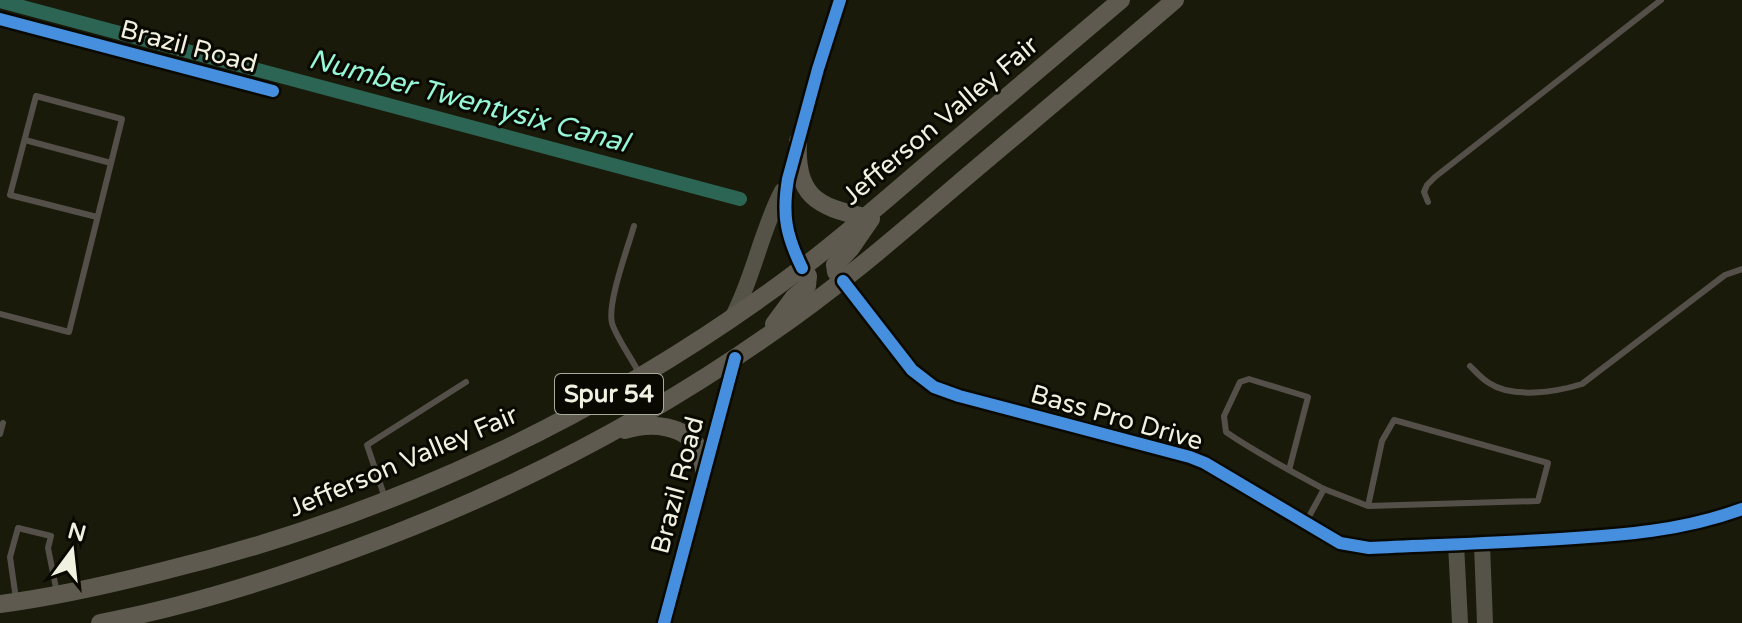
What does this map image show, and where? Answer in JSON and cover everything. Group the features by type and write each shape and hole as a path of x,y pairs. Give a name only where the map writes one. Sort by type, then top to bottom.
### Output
{"main road":[{"name":"Jefferson Valley Fair","path":"8,603 114,584 291,536 386,502 552,426 641,376 802,268 1121,0"},
{"name":"Spur 54","path":"100,623 215,596 299,570 454,510 530,476 704,379 843,281 1175,0"},
{"path":"798,141 799,173 810,193 830,207 865,217"},
{"path":"843,281 835,265 885,201"},
{"path":"759,342 794,297 807,286 808,276 802,268"},
{"path":"603,437 633,427 664,426 691,440 700,451 704,470"}],"street":[{"path":"802,268 787,233 788,179 840,0"},
{"name":"Brazil Road","path":"0,19 273,91"},
{"path":"733,316 750,281 767,224 788,179"},
{"name":"Bass Pro Drive","path":"843,281 912,370 934,387 1190,457 1350,546 1482,544 1622,535 1671,529 1742,509"},
{"name":"Brazil Road","path":"664,623 735,358"},
{"path":"1456,544 1460,623"},
{"path":"1482,544 1485,623"}],"lane":[{"path":"1428,202 1424,192 1435,177 1661,0"},
{"path":"0,314 69,332 122,119 36,96 10,195 97,217"},
{"path":"25,140 111,163"},
{"path":"634,226 613,300 612,324 641,376"},
{"path":"1470,366 1489,383 1505,391 1564,390 1582,384 1725,275 1742,269"},
{"path":"1289,470 1308,397 1249,379 1240,382 1224,416 1226,432 1251,449 1289,470 1324,489 1368,506 1538,501 1548,463 1394,420 1382,441 1368,506"},
{"path":"386,502 367,445 466,382"},
{"path":"0,434 3,423"},
{"path":"1306,522 1324,489"},
{"path":"8,603 10,557 18,528 51,536 48,548 57,594"}],"waterway":[{"name":"Number Twentysix Canal","path":"0,1 740,199"}],"cycle path":[{"path":"802,268 787,225 785,203 788,179 840,0"},
{"path":"0,19 273,91"},
{"path":"843,281 912,370 934,387 1190,457 1340,543 1369,548 1607,536 1675,527 1742,509"},
{"path":"664,623 735,358"}]}
